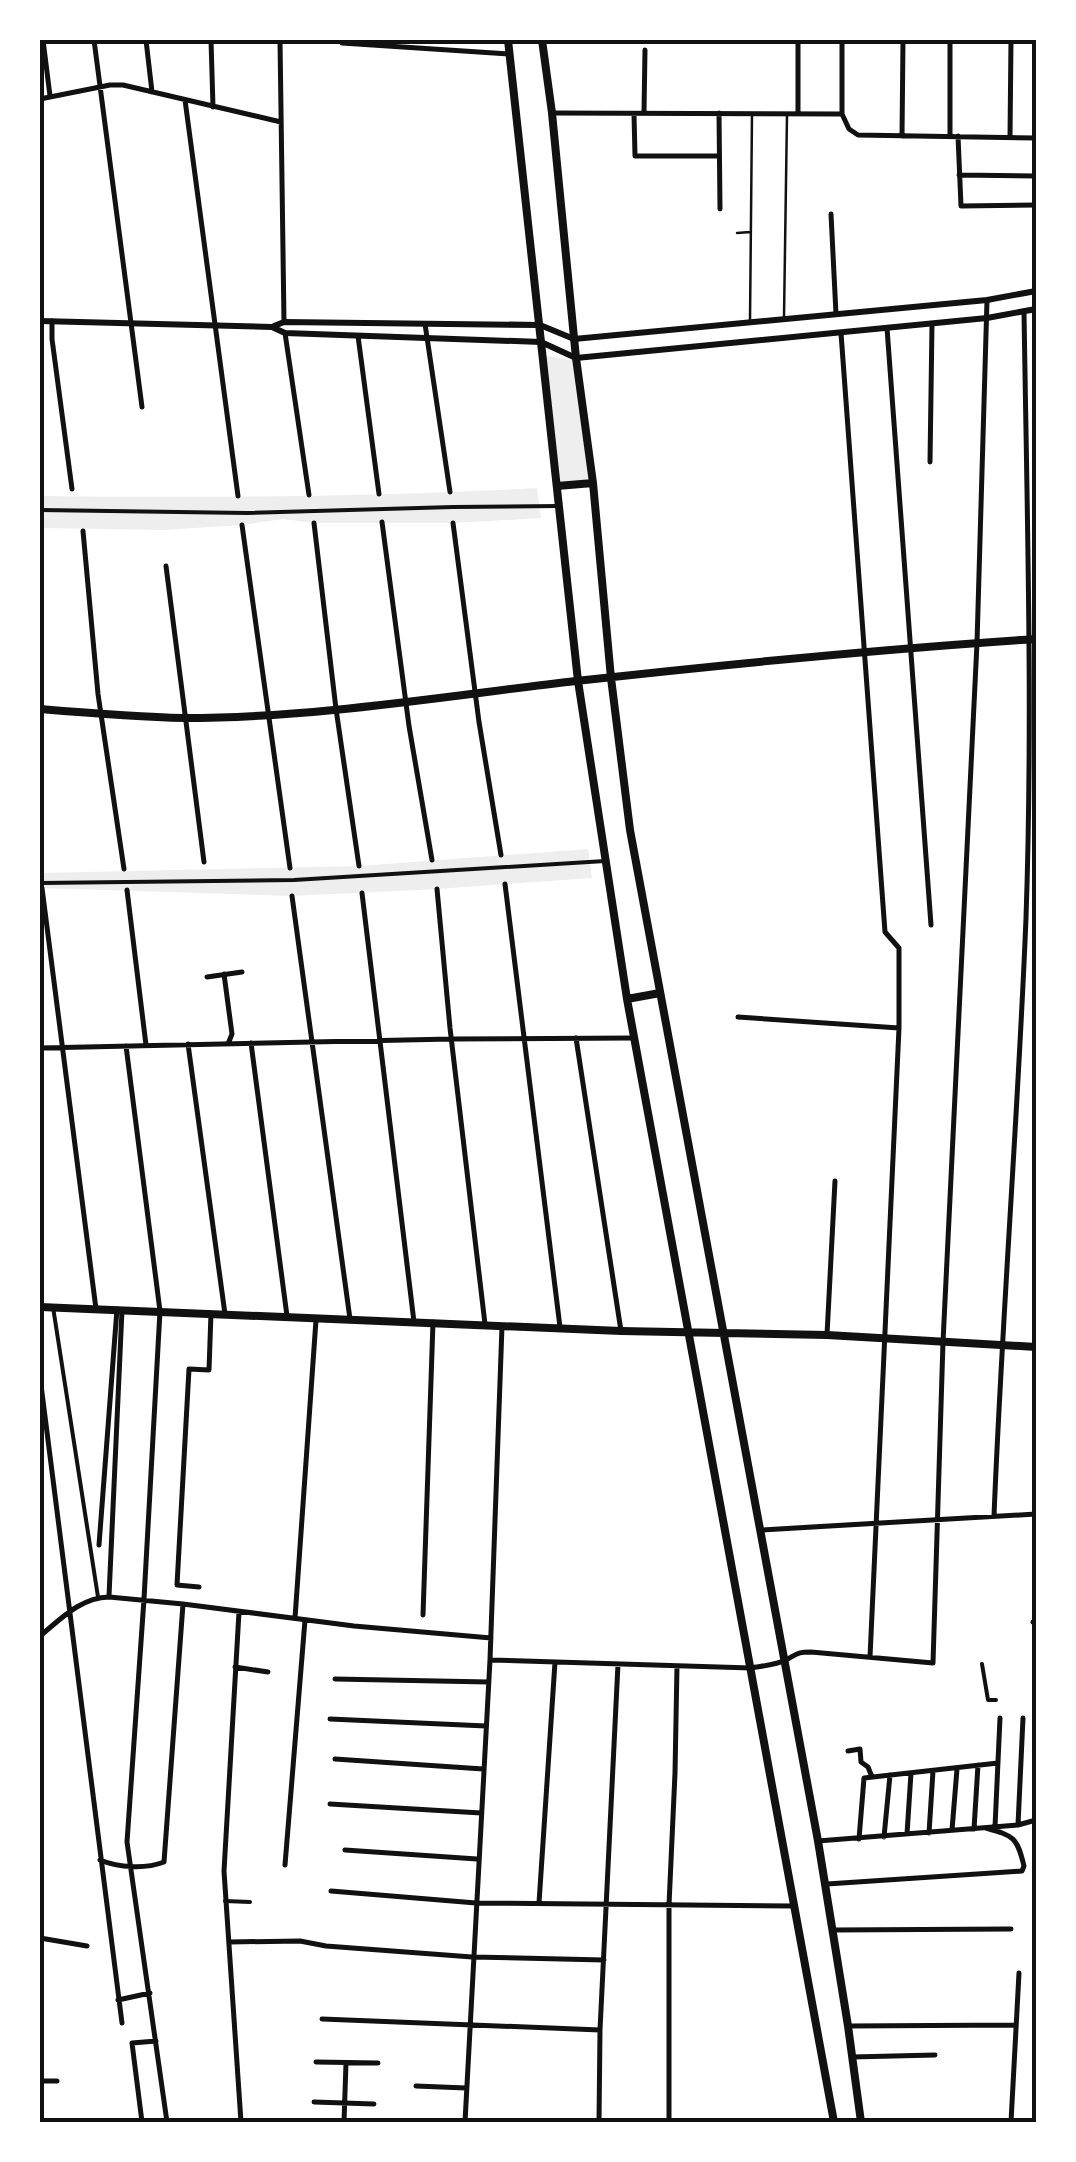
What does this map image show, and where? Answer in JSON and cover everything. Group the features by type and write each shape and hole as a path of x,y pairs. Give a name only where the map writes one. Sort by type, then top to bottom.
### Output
{"main road":[{"path":"508,40 578,681 626,999 834,2122"},
{"path":"542,40 630,830 818,1841 861,2122"},
{"path":"557,486 593,483"},
{"path":"40,710 184,718 268,714 865,652 1033,640"},
{"path":"626,999 660,993"},
{"path":"40,1307 689,1334 827,1335 1036,1347"}],"street":[{"path":"43,40 50,96"},
{"path":"94,40 142,407"},
{"path":"146,40 152,92"},
{"path":"212,40 213,106"},
{"path":"280,40 284,322 309,495"},
{"path":"798,40 798,114"},
{"path":"842,40 842,114 849,130 858,135 1036,138"},
{"path":"902,136 903,40"},
{"path":"950,40 950,136"},
{"path":"1010,137 1011,40"},
{"path":"342,43 509,54"},
{"path":"644,114 645,50"},
{"path":"40,99 123,85 282,122"},
{"path":"185,100 238,496"},
{"path":"552,113 842,114"},
{"path":"634,114 635,156 719,156"},
{"path":"720,114 720,210"},
{"path":"958,136 961,206 1036,205"},
{"path":"960,175 1036,176"},
{"path":"832,214 836,314"},
{"path":"272,327 284,322 540,326 574,339 1036,292"},
{"path":"490,1660 750,1668 785,1660 800,1652 934,1663 943,1342 976,643 986,300"},
{"path":"40,321 272,327 285,333 541,342 576,358 932,324 1036,309"},
{"path":"994,1516 1026,916 1033,640 1024,311"},
{"path":"52,321 72,489"},
{"path":"425,324 450,492"},
{"path":"930,462 932,324"},
{"path":"886,328 931,926"},
{"path":"841,333 885,932 899,948 870,1658"},
{"path":"358,336 380,494"},
{"path":"40,510 246,513 560,506"},
{"path":"382,522 405,702 432,860"},
{"path":"314,523 359,866"},
{"path":"453,523 501,855"},
{"path":"242,525 290,868"},
{"path":"83,531 101,714 124,870"},
{"path":"166,566 204,862"},
{"path":"96,1309 41,886 346,878 605,861"},
{"path":"505,884 560,1329"},
{"path":"437,889 485,1325"},
{"path":"127,890 146,1045"},
{"path":"362,894 414,1322"},
{"path":"292,896 350,1319"},
{"path":"207,976 242,972"},
{"path":"224,974 232,1034 228,1044"},
{"path":"738,1017 898,1028"},
{"path":"576,1038 620,1331"},
{"path":"40,1048 633,1038"},
{"path":"251,1043 288,1316"},
{"path":"188,1044 225,1314"},
{"path":"126,1046 160,1311 127,1842 167,2122"},
{"path":"827,1335 835,1181"},
{"path":"54,1307 98,1598"},
{"path":"109,1597 119,1310"},
{"path":"100,1545 119,1310"},
{"path":"199,1588 177,1585 189,1368 209,1370 211,1313"},
{"path":"295,1619 316,1317"},
{"path":"423,1615 433,1322"},
{"path":"465,2122 489,1682 502,1326"},
{"path":"40,1376 122,2023"},
{"path":"760,1530 1036,1514"},
{"path":"40,1636 83,1602 109,1597 491,1638"},
{"path":"100,1860 129,1866 164,1862 183,1604"},
{"path":"239,1612 224,1872 241,2122"},
{"path":"284,1865 306,1620"},
{"path":"539,1903 555,1662"},
{"path":"599,2122 618,1664"},
{"path":"982,1664 988,1700 996,1700"},
{"path":"669,2122 669,1904 677,1666"},
{"path":"235,1668 268,1672"},
{"path":"335,1679 489,1682"},
{"path":"995,1827 1000,1718"},
{"path":"1018,1825 1022,1718"},
{"path":"330,1720 486,1726"},
{"path":"848,1751 860,1750 861,1762 872,1777"},
{"path":"335,1759 483,1770"},
{"path":"859,1839 864,1778 998,1763"},
{"path":"974,1829 978,1765"},
{"path":"952,1830 956,1768"},
{"path":"929,1832 933,1770"},
{"path":"907,1834 911,1772"},
{"path":"884,1836 890,1775"},
{"path":"330,1804 481,1813"},
{"path":"818,1841 1018,1825 1036,1820"},
{"path":"825,1884 1022,1870 1016,1840 986,1828"},
{"path":"345,1850 478,1859"},
{"path":"331,1892 476,1902 796,1906"},
{"path":"225,1901 250,1902"},
{"path":"833,1930 1011,1929"},
{"path":"40,1938 87,1946"},
{"path":"229,1942 300,1940 326,1946 472,1956 604,1960"},
{"path":"1010,2122 1019,1973"},
{"path":"118,2000 150,1993"},
{"path":"322,2019 600,2030"},
{"path":"848,2026 1016,2025"},
{"path":"142,2122 132,2043 156,2041"},
{"path":"852,2057 935,2055"},
{"path":"316,2062 378,2063"},
{"path":"344,2122 346,2062"},
{"path":"40,2081 57,2081"},
{"path":"416,2086 466,2088"},
{"path":"314,2102 374,2104"}],"lane":[{"path":"750,322 752,113"},
{"path":"784,320 787,114"},
{"path":"737,233 751,232"}],"shaded area":[{"path":"546,356 573,360 590,480 560,483"},
{"path":"537,488 541,518 453,523 314,523 283,519 163,530 40,528 40,496 289,496"},
{"path":"588,849 592,878 292,896 40,888 40,873 359,866"}]}
